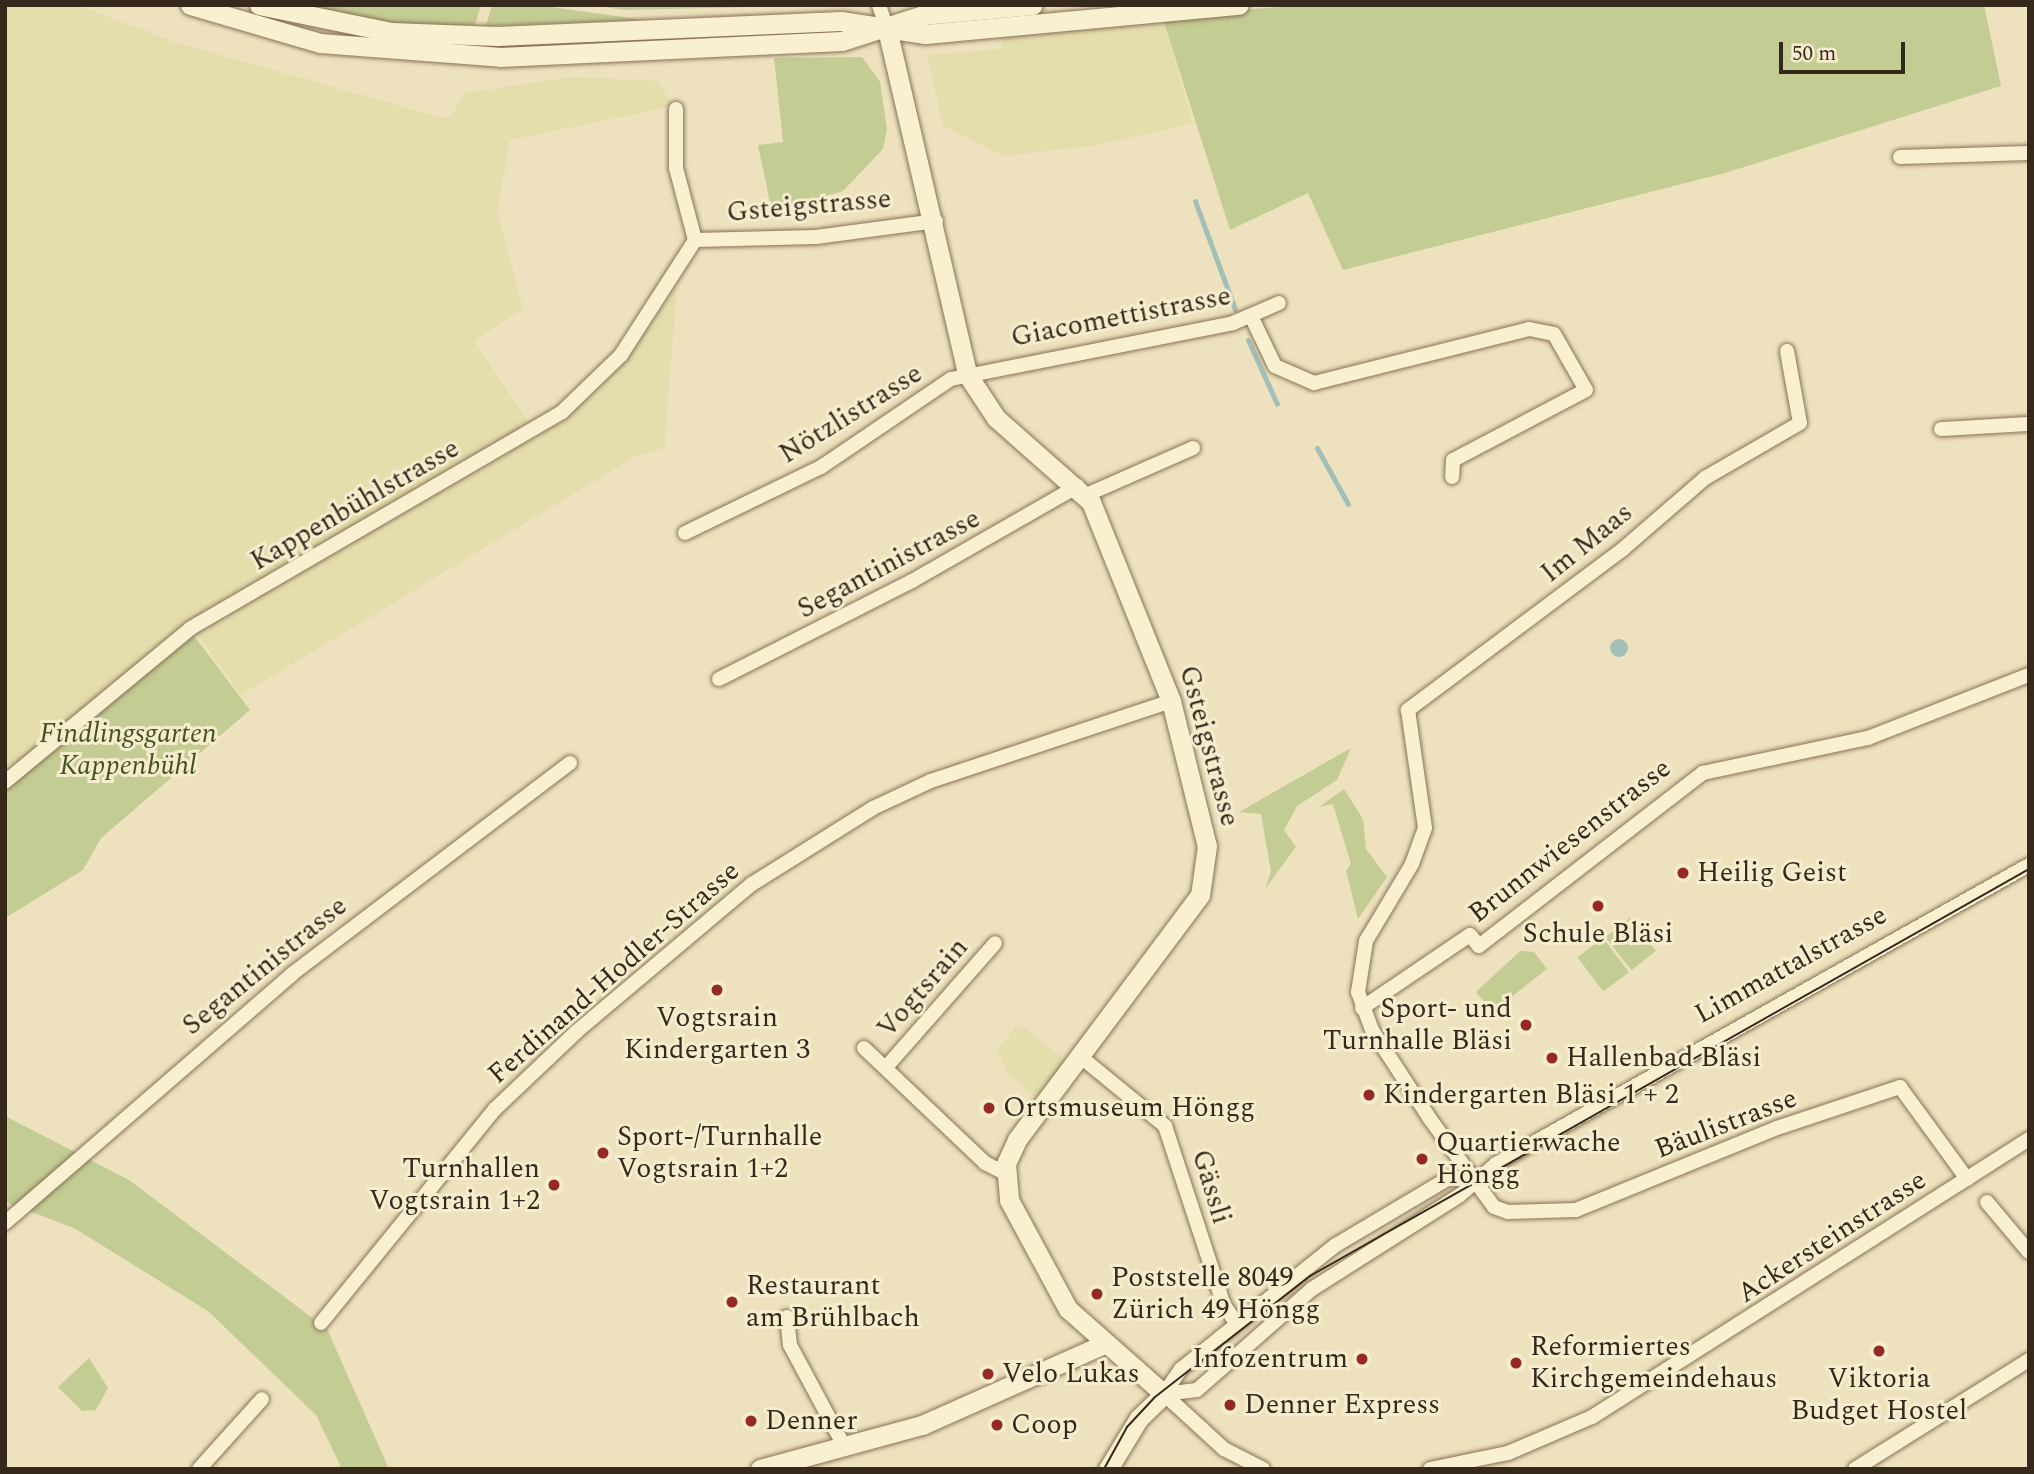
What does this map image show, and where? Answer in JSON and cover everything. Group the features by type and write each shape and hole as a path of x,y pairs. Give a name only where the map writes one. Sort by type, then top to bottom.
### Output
{"street":[{"path":"190,5 284,36 426,55 788,46 887,29 923,15 1032,5"},
{"path":"258,5 324,23 430,33 841,21 925,34 1240,5"},
{"path":"879,5 887,29"},
{"name":"Gsteigstrasse","path":"887,29 936,221 967,374 996,418 1082,491 1117,556 1171,701 1203,823 1205,881 1183,922 1017,1140 1005,1174"},
{"name":"Gsteigstrasse","path":"676,109 676,171 695,240 816,237 936,221"},
{"path":"1900,157 2029,153"},
{"name":"Kappenbühlstrasse","path":"5,782 191,628 562,412 621,355 695,240"},
{"path":"1251,316 1279,303"},
{"name":"Giacomettistrasse","path":"967,374 1251,316 1275,366 1314,383 1530,329 1554,334 1586,390 1453,460 1452,477"},
{"name":"Im Maas","path":"1362,1008 1360,958 1412,864 1424,828 1408,709 1623,550 1704,478 1800,423 1787,351"},
{"name":"Nötzlistrasse","path":"685,533 821,467 967,374"},
{"path":"1941,429 2029,424"},
{"name":"Segantinistrasse","path":"719,679 1082,491 1193,448"},
{"name":"Brunnwiesenstrasse","path":"1362,1008 1470,935 1479,946 1688,780 1716,767 1823,749 1910,723 2029,675"},
{"name":"Ferdinand-Hodler-Strasse","path":"321,1323 495,1109 576,1032 752,884 861,815 931,781 1171,701"},
{"name":"Segantinistrasse","path":"5,1223 313,957 570,763"},
{"name":"Limmattalstrasse","path":"1164,1394 1197,1390 1312,1289 1460,1195 1473,1179 2029,865"},
{"name":"Vogtsrain","path":"888,1065 995,943"},
{"path":"1362,1008 1473,1179"},
{"name":"Vogtsrain","path":"864,1048 888,1065 985,1163 1005,1174"},
{"name":"Gässli","path":"1081,1057 1165,1126 1224,1305 1237,1324"},
{"name":"Bäulistrasse","path":"1473,1179 1494,1207 1508,1212 1576,1210 1777,1128 1900,1087 1967,1179"},
{"name":"Ackersteinstrasse","path":"1430,1469 1508,1453 1592,1417 2029,1139"},
{"path":"1005,1174 1009,1200 1068,1309 1224,1449 1263,1469"},
{"name":"Limmattalstrasse","path":"1164,1394 1181,1369 1336,1245 1449,1178 1473,1179"},
{"path":"1987,1202 2029,1252"},
{"path":"1304,1272 1312,1289"},
{"path":"787,1317 790,1345 843,1444"},
{"path":"760,1469 843,1444 922,1425 1104,1344"},
{"path":"1855,1469 2029,1360"},
{"path":"1108,1469 1139,1418 1164,1394"},
{"path":"199,1469 262,1399"}],"shaded area":[{"path":"5,5 78,5 171,41 450,118 465,93 570,77 657,81 674,106 510,140 497,211 523,308 474,341 536,433 599,386 677,287 664,448 636,456 241,695 189,623 5,777"},
{"path":"1162,16 1193,123 1098,145 1003,156 943,126 927,55 1002,49 1002,32"},
{"path":"1018,1023 1067,1061 1035,1097 1008,1073 997,1050"}],"green space":[{"path":"298,5 481,5 475,25 464,26 392,23"},
{"path":"492,5 538,5 644,20 486,26"},
{"path":"592,5 832,5 624,10"},
{"path":"1304,5 1984,5 2001,86 1725,173 1343,270 1308,193 1230,230 1162,16"},
{"path":"862,57 880,82 887,129 883,149 843,191 772,212 758,145 783,142 774,58"},
{"name":"Findlingsgarten Kappenbühl","path":"192,633 250,710 101,838 83,870 5,918 5,788"},
{"path":"1351,748 1337,780 1297,806 1284,830 1296,847 1265,889 1271,872 1261,814 1239,812"},
{"path":"1344,789 1363,819 1366,849 1387,877 1358,919 1346,871 1351,864 1333,804 1319,807"},
{"path":"1630,918 1656,951 1631,970 1606,937"},
{"path":"1603,938 1629,972 1603,992 1577,957"},
{"path":"1520,951 1534,952 1547,969 1492,1012 1476,992"},
{"path":"5,1116 129,1180 327,1329 389,1469 342,1469 316,1415 208,1311 74,1228 5,1202"},
{"path":"89,1358 108,1388 96,1410 82,1411 58,1387"}],"water":[{"path":"1619,639 1625,642 1628,648 1625,654 1619,657 1613,654 1610,648 1613,642"}],"waterway":[{"path":"1195,201 1235,309"},
{"path":"1248,340 1277,404"},
{"path":"1317,448 1348,504"}],"tram line":[{"path":"1104,1469 1127,1427 1155,1397 1310,1276 2029,869"}],"place":[{"name":"Heilig Geist","path":"1683,873"},
{"name":"Schule Bläsi","path":"1598,906"},
{"name":"Vogtsrain Kindergarten 3","path":"717,990"},
{"name":"Sport- und Turnhalle Bläsi","path":"1526,1025"},
{"name":"Hallenbad Bläsi","path":"1552,1058"},
{"name":"Kindergarten Bläsi 1 + 2","path":"1369,1095"},
{"name":"Ortsmuseum Höngg","path":"989,1108"},
{"name":"Sport-/Turnhalle Vogtsrain 1+2","path":"603,1153"},
{"name":"Quartierwache Höngg","path":"1422,1159"},
{"name":"Turnhallen Vogtsrain 1+2","path":"554,1185"},
{"name":"Poststelle 8049 Zürich 49 Höngg","path":"1097,1294"},
{"name":"Restaurant am Brühlbach","path":"732,1302"},
{"name":"Viktoria Budget Hostel","path":"1879,1351"},
{"name":"Infozentrum","path":"1362,1359"},
{"name":"Reformiertes Kirchgemeindehaus","path":"1516,1363"},
{"name":"Velo Lukas","path":"988,1374"},
{"name":"Denner Express","path":"1230,1405"},
{"name":"Denner","path":"751,1421"},
{"name":"Coop","path":"997,1425"}]}
